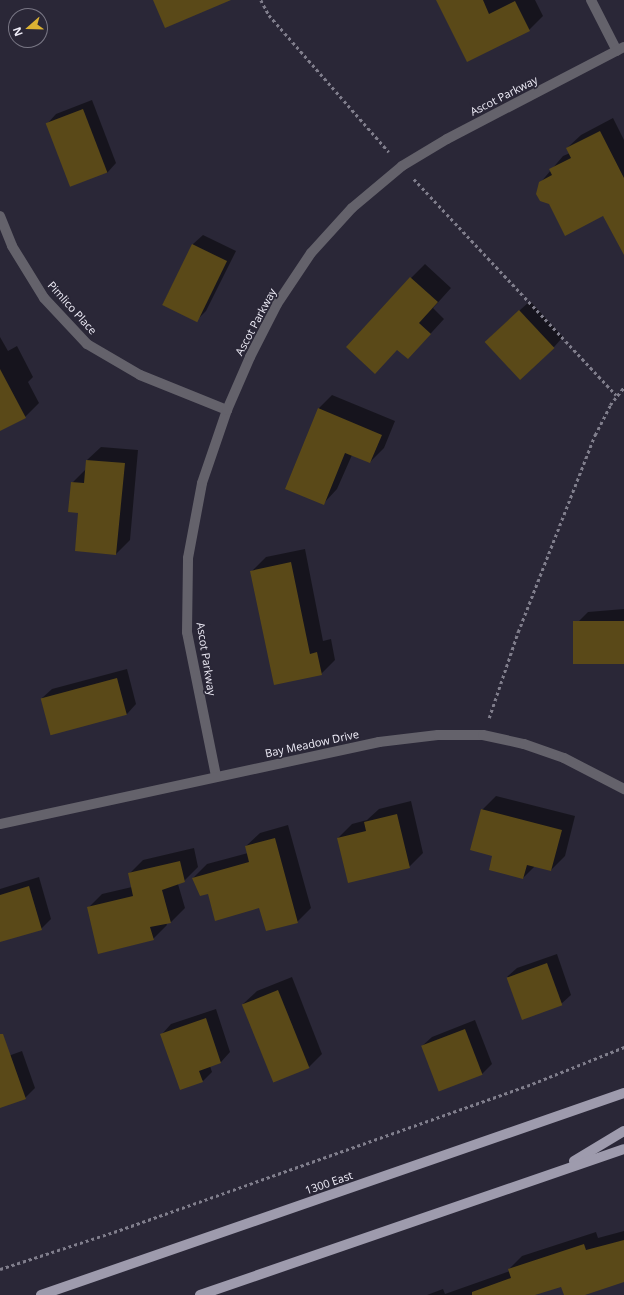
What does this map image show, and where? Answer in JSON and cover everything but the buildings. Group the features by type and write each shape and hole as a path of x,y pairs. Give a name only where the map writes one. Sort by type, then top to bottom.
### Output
{"main road":[{"name":"1300 East","path":"42,1295 624,1093"},
{"path":"559,1170 624,1131"},
{"path":"200,1295 559,1170 624,1149"}],"street":[{"path":"591,0 620,49"},
{"name":"Ascot Parkway","path":"216,776 187,632 188,558 202,483 227,410 250,357 277,304 310,254 352,208 402,166 447,139 620,49"},
{"name":"Pimlico Place","path":"0,216 12,246 44,298 87,344 140,375 227,410"},
{"name":"Bay Meadow Drive","path":"0,824 216,776 379,742 438,735 483,736 524,744 564,758 624,789"}],"path":[{"path":"261,0 269,15 402,166 616,395"},
{"path":"483,736 518,632 596,435 616,395 624,387"},
{"path":"0,1269 122,1229 527,1086 624,1047"}]}
